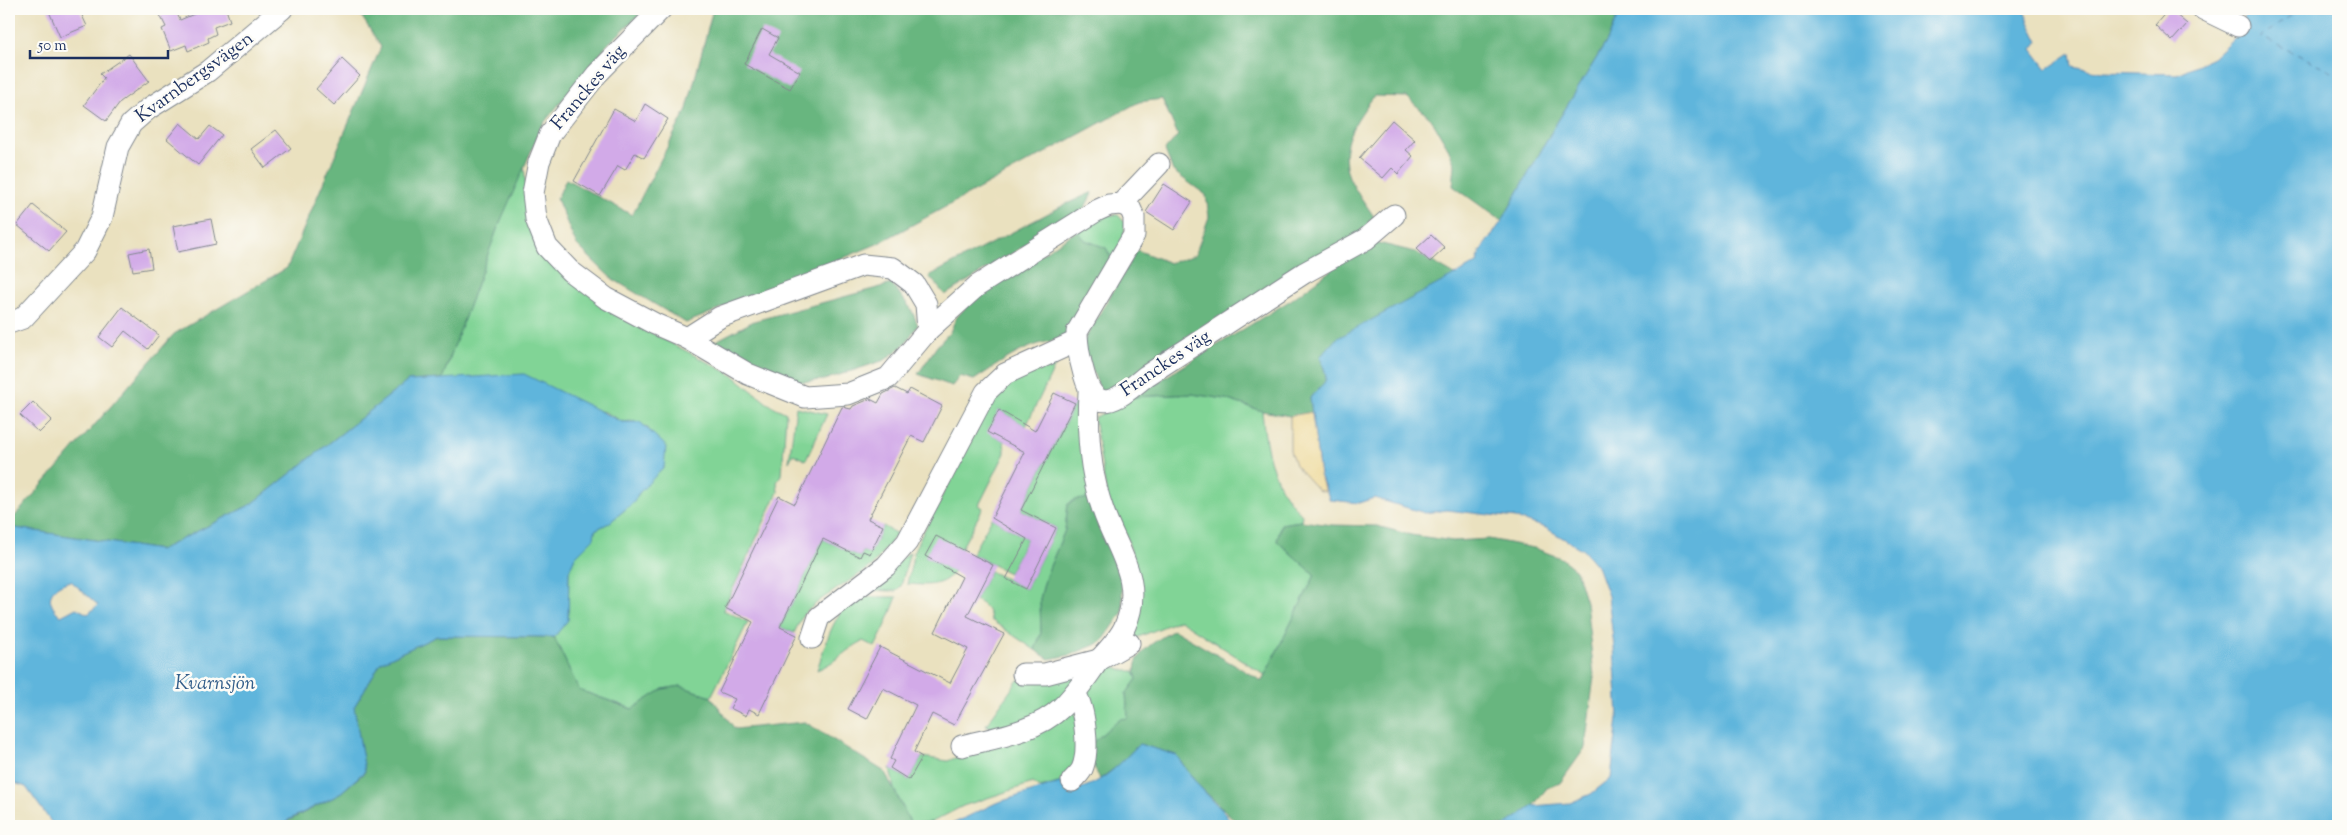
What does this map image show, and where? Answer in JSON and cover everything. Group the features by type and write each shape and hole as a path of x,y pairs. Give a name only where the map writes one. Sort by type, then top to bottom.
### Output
{"street":[{"name":"Kvarnbergsvägen","path":"9,323 23,318 85,251 102,217 118,147 131,124 148,110 208,71 254,35 282,9"},
{"name":"Franckes väg","path":"661,9 597,74 550,134 539,162 533,193 536,219 547,247 570,271 606,298 655,324 687,338 748,374 805,396 848,394 888,378 928,330 977,286 1096,211 1109,205 1121,204"},
{"path":"2203,9 2238,26"},
{"path":"962,746 1033,725 1060,709 1075,693 1124,628 1132,601 1132,578 1103,509 1095,479 1088,420 1089,392 1077,341 1077,332 1091,304 1134,234 1134,217 1130,208 1121,204 1159,164"},
{"name":"Franckes väg","path":"1089,392 1097,400 1108,401 1122,395 1146,376 1304,273 1366,239 1394,215"},
{"path":"687,338 720,317 863,265 893,268 914,284 926,304 928,330"},
{"path":"812,638 819,618 886,566 907,542 986,392 1005,374 1077,341"},
{"path":"1023,674 1045,674 1100,660 1129,643"},
{"path":"1072,781 1081,771 1086,749 1081,703 1075,693"}],"green space":[{"path":"357,9 646,9 607,45 543,124 498,227 442,379 408,381 252,504 160,550 9,527 9,523 174,334 287,268 381,47"},
{"path":"713,9 1621,9 1607,41 1556,124 1502,221 1453,186 1455,165 1447,146 1431,119 1407,97 1374,96 1350,134 1345,154 1349,177 1374,217 1361,232 1115,391 1101,392 1082,344 1137,250 1170,263 1195,255 1209,217 1206,195 1173,171 1165,150 1178,135 1162,99 1139,102 877,244 686,323 611,278 576,244 557,199 566,179 632,215 687,109"},
{"path":"524,164 528,223 621,317 734,376 767,403 786,413 782,475 777,482 778,492 723,610 748,622 711,697 681,686 663,689 633,709 579,690 554,637 568,620 569,570 575,557 594,538 595,530 619,515 638,495 653,472 666,446 655,438 647,427 632,421 623,422 605,412 442,379 499,224"},
{"path":"1093,192 1084,209 945,295 929,276 1064,205"},
{"path":"1103,215 1118,215 1125,223 1123,244 1112,259 1106,248 1085,240 1077,231"},
{"path":"1077,231 1085,240 1106,248 1112,259 1076,323 1061,340 1037,345 1015,354 974,380 960,376 952,386 918,374 937,346 950,332 956,318 974,298"},
{"path":"1370,241 1415,252 1455,275 1320,357 1326,377 1323,384 1310,398 1312,412 1290,416 1262,411 1225,399 1192,394 1133,397 1291,300"},
{"path":"892,284 911,309 918,325 904,345 885,360 824,380 798,382 758,362 710,344 754,321"},
{"path":"1058,360 1026,426 999,410 988,432 1004,441 1005,453 979,505 983,508 961,549 925,556 954,572 944,581 938,583 926,585 907,584 915,548 1001,383"},
{"path":"1192,394 1225,399 1262,411 1269,454 1277,480 1292,504 1302,515 1301,521 1281,524 1277,541 1315,575 1265,675 1180,620 1136,638 1132,623 1136,568 1126,534 1107,498 1094,418 1133,397"},
{"path":"1075,403 1085,438 1094,498 1068,504 1065,530 1046,576 1040,599 1041,633 1035,650 991,620 986,608 975,600 990,571 1026,589 1056,528 1021,510"},
{"path":"796,407 827,414 806,460 793,454 789,462"},
{"path":"1094,498 1120,552 1123,612 1102,642 1070,655 1049,659 1035,650 1041,633 1040,599 1046,576 1065,530 1068,504 1075,500"},
{"path":"992,518 1027,539 1009,573 972,554"},
{"path":"1301,521 1332,525 1377,526 1411,535 1453,541 1489,539 1534,548 1561,558 1576,570 1586,602 1594,676 1585,748 1560,783 1547,788 1533,806 1504,826 1241,826 1197,784 1176,755 1139,744 1119,765 1100,779 1089,757 1088,747 1119,719 1128,718 1126,694 1137,679 1136,662 1145,649 1159,639 1174,630 1262,681 1315,575 1277,541 1281,524"},
{"path":"883,526 897,534 872,566 820,600 803,615 794,633 780,627 823,539 860,557 863,551 870,554"},
{"path":"910,552 901,586 896,591 864,590"},
{"path":"854,597 897,597 875,647 863,641 817,670 835,622 846,605"},
{"path":"437,636 554,637 579,690 632,709 663,689 681,686 711,697 735,729 805,722 885,772 911,824 932,822 935,826 285,826 288,821 338,795 365,772 354,707 381,662"},
{"path":"1106,663 1125,671 1134,671 1137,679 1126,694 1128,718 1107,730 1088,747 1087,688"},
{"path":"1088,669 1059,704 998,731 986,725 1018,680"},
{"path":"1074,706 1082,748 1069,780 1040,788 1033,783 963,806 932,822 911,824 894,789 890,768 909,780 922,757 948,761"}],"sand":[{"path":"1312,412 1320,475 1325,492 1318,490 1295,465 1290,450 1290,416"}],"water":[{"path":"1621,9 2023,9 2038,41 2032,49 2047,69 2071,53 2073,66 2102,72 2177,74 2213,57 2236,36 2238,26 2249,9 2338,9 2338,826 1504,826 1533,806 1570,803 1591,794 1611,778 1618,718 1614,647 1608,596 1597,566 1583,550 1546,528 1516,518 1447,510 1425,513 1374,498 1359,503 1330,500 1320,475 1310,398 1323,384 1326,377 1320,357 1336,339 1477,263 1480,251 1502,221 1556,124 1607,41"},
{"name":"Kvarnsjön","path":"524,374 622,422 640,422 666,446 664,467 638,494 634,502 609,523 595,530 594,538 575,557 569,571 568,620 554,637 437,636 381,662 354,707 365,771 338,795 288,820 285,826 54,826 26,787 9,781 9,527 160,550 252,504 408,381","holes":["71,581 98,605 88,614 76,608 61,616 55,610 50,600 53,590"]},
{"path":"1139,744 1176,755 1197,784 1226,814 1231,823 1229,826 948,826 996,803 1069,780 1077,789 1086,786 1111,771"}],"building":[{"path":"48,9 79,9 87,26 60,37"},
{"path":"175,9 180,20 206,9 226,9 230,21 214,27 216,34 208,38 209,42 188,51 186,45 171,51 162,29 166,27 160,15"},
{"path":"2169,9 2187,24 2172,41 2155,25"},
{"path":"762,29 778,38 769,54 800,72 790,89 744,64"},
{"path":"129,54 149,81 120,102 106,121 84,105 104,78 100,74"},
{"path":"342,59 360,76 334,105 316,89"},
{"path":"645,104 668,119 644,158 635,153 625,170 618,166 600,196 574,181 614,109 636,121"},
{"path":"1392,120 1415,140 1406,150 1413,156 1398,174 1392,168 1383,178 1359,158"},
{"path":"180,123 199,139 210,126 222,135 198,165 167,139"},
{"path":"276,130 291,148 265,168 251,149"},
{"path":"1164,184 1192,202 1174,230 1146,212"},
{"path":"33,205 66,232 49,251 17,225"},
{"path":"211,219 216,244 178,252 173,226"},
{"path":"1431,235 1445,248 1430,262 1416,249"},
{"path":"149,249 152,268 133,271 129,253"},
{"path":"122,307 159,335 148,349 125,331 112,347 99,337"},
{"path":"895,388 907,394 910,389 942,406 924,442 911,436 868,519 883,526 870,554 863,551 860,557 823,539 780,627 797,635 759,714 749,709 746,716 730,708 735,699 719,692 753,622 725,608 779,496 795,504 842,407 851,409 853,406 870,399 878,403 883,394"},
{"path":"1054,393 1075,403 1021,510 1056,528 1026,589 1006,579 1027,539 992,518 1025,452 987,432 999,410 1035,431"},
{"path":"33,402 52,420 39,433 20,415"},
{"path":"936,536 993,565 967,616 1004,634 954,725 932,714 914,752 922,757 909,780 890,768 894,761 890,759 916,705 883,688 867,719 848,709 880,647 950,683 968,649 935,632 962,577 925,556"}],"ferry route":[{"path":"2300,9 2261,37 2338,74"}]}
